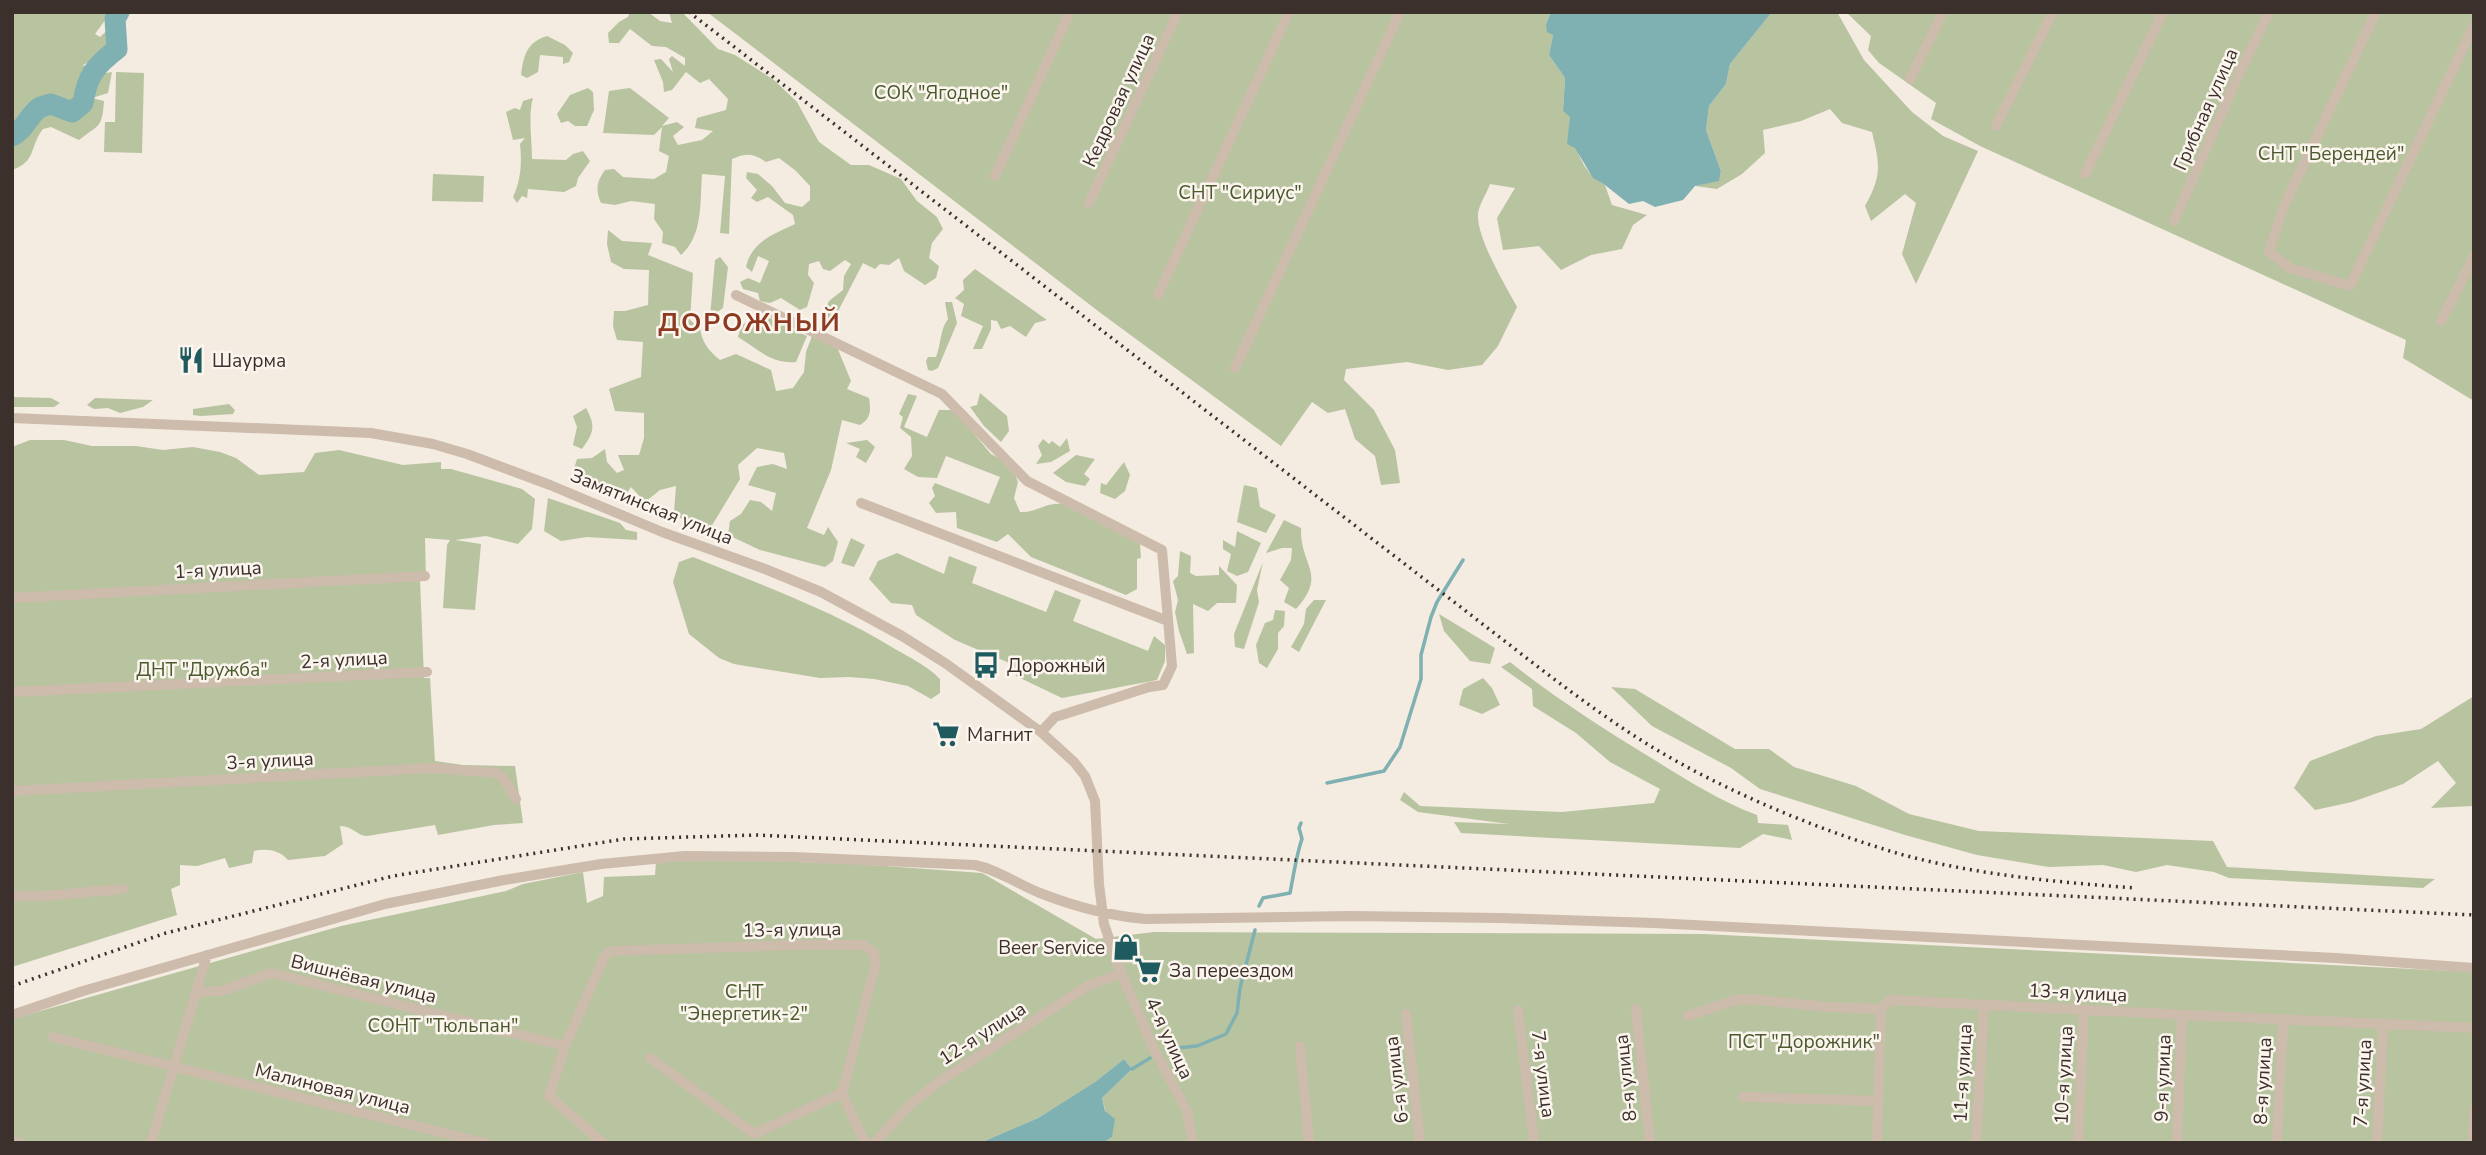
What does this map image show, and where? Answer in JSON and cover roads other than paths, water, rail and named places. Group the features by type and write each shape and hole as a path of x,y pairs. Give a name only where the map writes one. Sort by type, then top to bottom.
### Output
{"street":[{"path":"995,176 1070,12"},
{"name":"Кедровая улица","path":"1089,203 1178,12"},
{"path":"1158,295 1289,12"},
{"path":"1235,369 1400,12"},
{"path":"1910,79 1943,12"},
{"path":"1996,126 2053,12"},
{"path":"2085,174 2163,12"},
{"name":"Грибная улица","path":"2174,220 2269,12"},
{"path":"2376,12 2284,206 2269,252 2290,268 2350,286 2474,25"},
{"path":"2441,321 2474,256"},
{"path":"736,295 942,394 1027,481 1162,550 1172,666 1163,685 1065,714 1055,718 1041,732"},
{"name":"Замятинская улица","path":"12,418 371,433 433,444 550,485 662,532 765,569 842,603 945,663 1041,732 1074,762 1085,776 1093,793 1096,812 1101,910 1112,948"},
{"path":"861,503 1168,621"},
{"name":"1-я улица","path":"12,598 425,576"},
{"name":"2-я улица","path":"12,692 427,672"},
{"name":"3-я улица","path":"12,791 433,768 497,773 516,799"},
{"path":"12,1015 83,991 385,904 601,864 685,856 975,865 992,868 1038,892 1126,917 1146,919 1365,916 1654,923 2324,957 2474,968"},
{"path":"12,896 123,889"},
{"name":"13-я улица","path":"565,1046 605,955 613,951 863,945 874,952 875,967 842,1093"},
{"name":"4-я улица","path":"1112,948 1154,1049 1187,1111 1194,1143"},
{"path":"152,1143 172,1067 207,955"},
{"name":"Вишнёвая улица","path":"197,992 221,991 272,973 565,1046"},
{"name":"12-я улица","path":"874,1143 912,1103 940,1081 1086,987 1121,973"},
{"name":"13-я улица","path":"1687,1016 1736,1000 1748,999 1881,1009 1890,1000 2283,1021 2474,1028"},
{"name":"11-я улица","path":"1976,1143 1984,1005"},
{"name":"8-я улица","path":"1636,1009 1650,1143"},
{"path":"1877,1143 1881,1009"},
{"name":"10-я улица","path":"2078,1143 2084,1009"},
{"name":"7-я улица","path":"1518,1010 1534,1143"},
{"name":"6-я улица","path":"1406,1014 1420,1143"},
{"name":"9-я улица","path":"2177,1143 2182,1015"},
{"name":"8-я улица","path":"2277,1143 2283,1021"},
{"name":"7-я улица","path":"2376,1143 2382,1024"},
{"name":"Малиновая улица","path":"53,1037 485,1143"},
{"path":"1300,1045 1309,1143"},
{"path":"565,1046 549,1096 603,1143"},
{"path":"650,1058 754,1133 842,1093 865,1143"},
{"path":"1743,1097 1879,1101"},
{"path":"2473,1143 2474,1110"},
{"path":"12,1141 20,1143"}],"water":[{"path":"1551,12 1772,12 1730,64 1726,84 1709,106 1706,130 1721,171 1719,181 1695,186 1683,200 1655,207 1643,201 1629,204 1593,178 1575,148 1567,144 1570,117 1563,111 1565,78 1549,55 1553,35 1547,32 1546,24"},
{"path":"1124,1059 1132,1069 1102,1098 1105,1111 1115,1119 1112,1137 1103,1143 980,1143 1038,1118 1095,1082"}],"waterway":[{"path":"12,136 40,107 51,104 72,112 83,103 93,72 117,49 115,19 119,12"},
{"path":"1327,783 1384,771 1400,747 1421,679 1421,655 1431,617 1437,602 1463,560"},
{"path":"1259,906 1263,898 1290,893 1302,839 1299,828 1301,823"},
{"path":"1166,1049 1197,1046 1226,1034 1237,1013 1240,988 1255,930"},
{"path":"1132,1069 1150,1058"}],"railway":[{"path":"689,12 1539,667 1652,747 1710,779 1773,808 1900,854 1987,872 2135,888"},
{"path":"12,986 166,933 393,876 624,839 756,835 2474,915"}],"place":[{"name":"Шаурма","path":"191,360"},
{"name":"Дорожный","path":"986,665"},
{"name":"Магнит","path":"946,734"},
{"name":"Beer Service","path":"1126,947"},
{"name":"За переездом","path":"1148,970"}],"district":[{"name":"ДОРОЖНЫЙ","path":"750,322"}],"park label":[{"name":"СОК \"Ягодное\"","path":"941,92"},
{"name":"СНТ \"Берендей\"","path":"2331,153"},
{"name":"СНТ \"Сириус\"","path":"1240,192"},
{"name":"ДНТ \"Дружба\"","path":"202,669"},
{"name":"СHТ \"Энергетик-2\"","path":"744,1002"},
{"name":"СОНТ \"Тюльпан\"","path":"443,1025"},
{"name":"ПСТ \"Дорожник\"","path":"1804,1041"}]}
